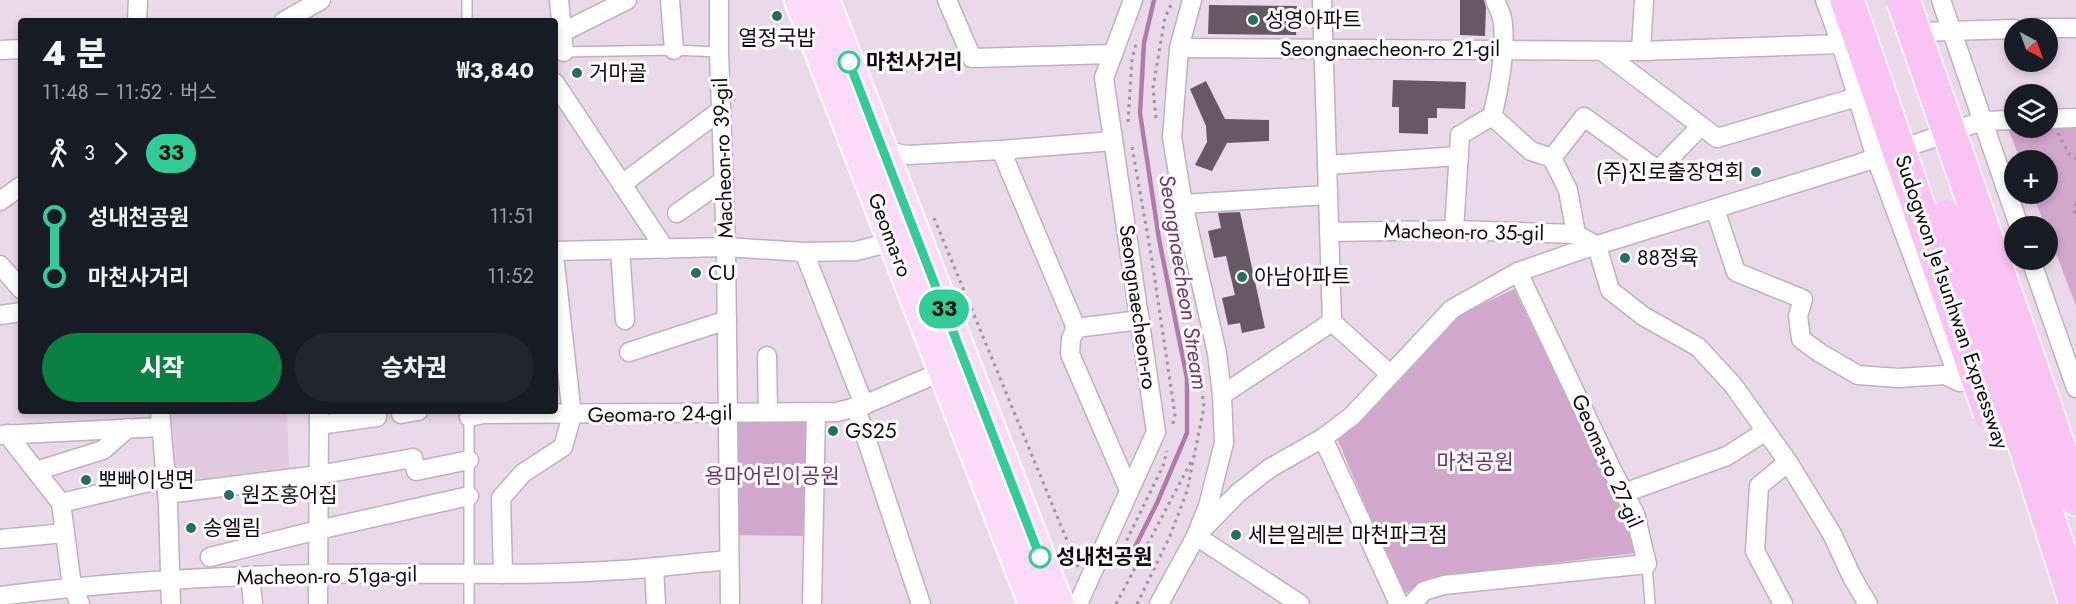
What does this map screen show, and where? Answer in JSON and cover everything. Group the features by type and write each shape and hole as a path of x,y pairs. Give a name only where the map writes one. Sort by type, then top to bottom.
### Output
{"highway":[{"name":"Sudogwon Je1sunhwan Expressway","path":"1847,0 2014,404 2076,499"},
{"name":"Sudogwon Je1sunhwan Expressway","path":"1871,0 2014,404 2058,604"},
{"name":"Sudogwon Je1sunhwan Expressway","path":"1903,0 2014,404 2076,604"}],"main road":[{"name":"Geoma-ro","path":"799,0 1033,604"},
{"name":"Geoma-ro","path":"825,0 1059,604"}],"street":[{"path":"137,18 138,0"},
{"path":"289,18 321,0"},
{"path":"563,32 627,0"},
{"path":"670,0 674,50"},
{"name":"Macheon-ro 39-gil","path":"719,0 726,247 730,604"},
{"path":"946,0 972,57 1113,54"},
{"name":"Seongnaecheon-ro","path":"1078,604 1156,432 1104,78 1133,0"},
{"path":"1159,604 1197,536 1208,506 1224,443 1222,395 1215,342 1183,204 1173,137 1179,48 1192,0"},
{"path":"1322,0 1332,322 1390,374"},
{"path":"1454,230 1460,135 1492,116 1499,93 1503,50 1502,18 1495,0"},
{"path":"1641,51 1644,0"},
{"path":"1715,209 1736,272 1803,299 1798,316 1801,339 1820,353 1858,375 1898,378 1945,375 1960,382 1876,158 1825,0"},
{"path":"1941,0 2015,216"},
{"path":"559,52 565,2"},
{"path":"2058,28 2076,28"},
{"path":"1919,32 1951,29 2004,29"},
{"name":"Seongnaecheon-ro 21-gil","path":"1179,48 1641,51 1841,44"},
{"path":"0,50 18,49"},
{"path":"1602,51 1717,138 1857,98"},
{"path":"558,88 665,249"},
{"path":"622,184 721,110"},
{"path":"1492,116 1531,151 1552,158 1568,190 1576,234"},
{"path":"1552,158 1584,117 1658,170 1701,126"},
{"path":"2058,119 2076,118"},
{"path":"1197,536 1238,494 1270,468 1323,438 1352,416 1452,309 1518,272 1982,122 2004,121"},
{"path":"884,151 908,154 1001,150 1113,141"},
{"path":"1001,150 1076,328 1071,339 1070,354 1129,490"},
{"path":"1327,165 1459,156"},
{"path":"677,213 724,180"},
{"path":"0,201 18,188"},
{"path":"1183,204 1327,195"},
{"name":"Macheon-ro 35-gil","path":"1329,232 1454,230 1576,234 1596,246"},
{"path":"558,251 726,247 804,252 856,251 892,242"},
{"path":"1596,246 1610,290 1643,316 1698,347 1733,385 1788,462 1832,534 1852,577 1868,604"},
{"path":"620,250 625,320"},
{"path":"804,252 860,406 921,604"},
{"path":"0,265 18,286"},
{"path":"2035,270 2076,388"},
{"name":"Geoma-ro 27-gil","path":"1518,272 1635,514 1647,564"},
{"path":"503,574 501,498 524,473 563,447 572,415 558,291"},
{"path":"0,315 18,312"},
{"path":"630,352 727,320"},
{"path":"1076,328 1140,320"},
{"path":"1222,395 1332,322"},
{"path":"767,356 768,412"},
{"name":"Geoma-ro 24-gil","path":"554,414 837,412 860,406 943,371"},
{"path":"812,604 816,412"},
{"path":"318,604 319,418 377,417"},
{"path":"4,435 128,428 160,419 166,486 171,604"},
{"path":"36,471 104,450 128,428"},
{"path":"1624,493 1727,456 1766,431"},
{"path":"4,435 61,503 72,586 80,604"},
{"path":"1323,438 1399,604"},
{"path":"61,503 166,486 318,475 413,458 416,471 469,460"},
{"path":"1783,604 1755,551 1759,486 1788,462"},
{"path":"210,557 469,496"},
{"path":"0,539 65,533"},
{"path":"1197,536 1300,604"},
{"name":"Macheon-ro 51ga-gil","path":"0,596 72,586 170,579 318,574 503,574 620,570 729,560"},
{"path":"1412,604 1424,591 1444,585 1647,564"},
{"path":"654,567 656,604"},
{"path":"250,576 253,604"}],"lane":[{"path":"467,0 467,18"},
{"path":"559,52 674,50 719,52"},
{"path":"469,414 469,604"},
{"path":"1647,564 1650,604"}],"path":[{"path":"1157,122 1153,88 1166,17 1174,0"},
{"path":"2058,135 2069,154 2076,159"},
{"path":"2076,203 2074,215 2076,218"},
{"path":"933,216 1086,584"},
{"path":"1137,604 1170,536 1187,491 1204,407 1194,329"},
{"path":"1116,604 1194,456"}],"shaded area":[{"path":"160,414 287,414 289,469 167,494"}],"green space":[{"path":"2076,124 2076,306 2058,258 2058,216 2041,216 2037,204 2058,204 2058,150 2016,150 2012,138 2058,138 2058,127"},
{"name":"마천공원","path":"1514,289 1617,500 1636,553 1430,578 1403,595 1337,438 1391,390 1460,315"},
{"name":"용마어린이공원","path":"734,417 811,418 809,536 732,535"}],"building":[{"path":"1460,0 1484,0 1485,36 1460,35"},
{"name":"성영아파트","path":"1209,5 1297,6 1296,35 1208,34"},
{"path":"1393,80 1466,82 1465,109 1437,108 1437,118 1428,118 1428,134 1399,133 1399,107 1392,107"},
{"path":"1206,81 1225,119 1269,120 1269,141 1227,143 1212,171 1195,165 1207,142 1206,126 1190,89"},
{"name":"아남아파트","path":"1240,212 1265,328 1242,333 1240,323 1228,325 1222,298 1235,295 1226,256 1214,258 1208,231 1221,228 1218,213"}],"waterway":[{"name":"Seongnaecheon Stream","path":"1129,559 1157,503 1187,433 1187,378 1159,239 1140,113 1144,43 1154,0"}],"bus line":[{"name":"33","path":"849,62 1040,557"}],"place":[{"name":"열정국밥","path":"777,16"},
{"name":"성영아파트","path":"1253,20"},
{"name":"마천사거리","path":"849,62"},
{"name":"거마골","path":"577,73"},
{"name":"(주)진로출장연회","path":"1756,172"},
{"name":"88정육","path":"1625,258"},
{"name":"CU","path":"696,273"},
{"name":"아남아파트","path":"1242,277"},
{"name":"GS25","path":"833,431"},
{"name":"뽀빠이냉면","path":"86,480"},
{"name":"원조홍어집","path":"229,495"},
{"name":"송엘림","path":"191,528"},
{"name":"세븐일레븐 마천파크점","path":"1236,535"},
{"name":"성내천공원","path":"1040,557"}]}
